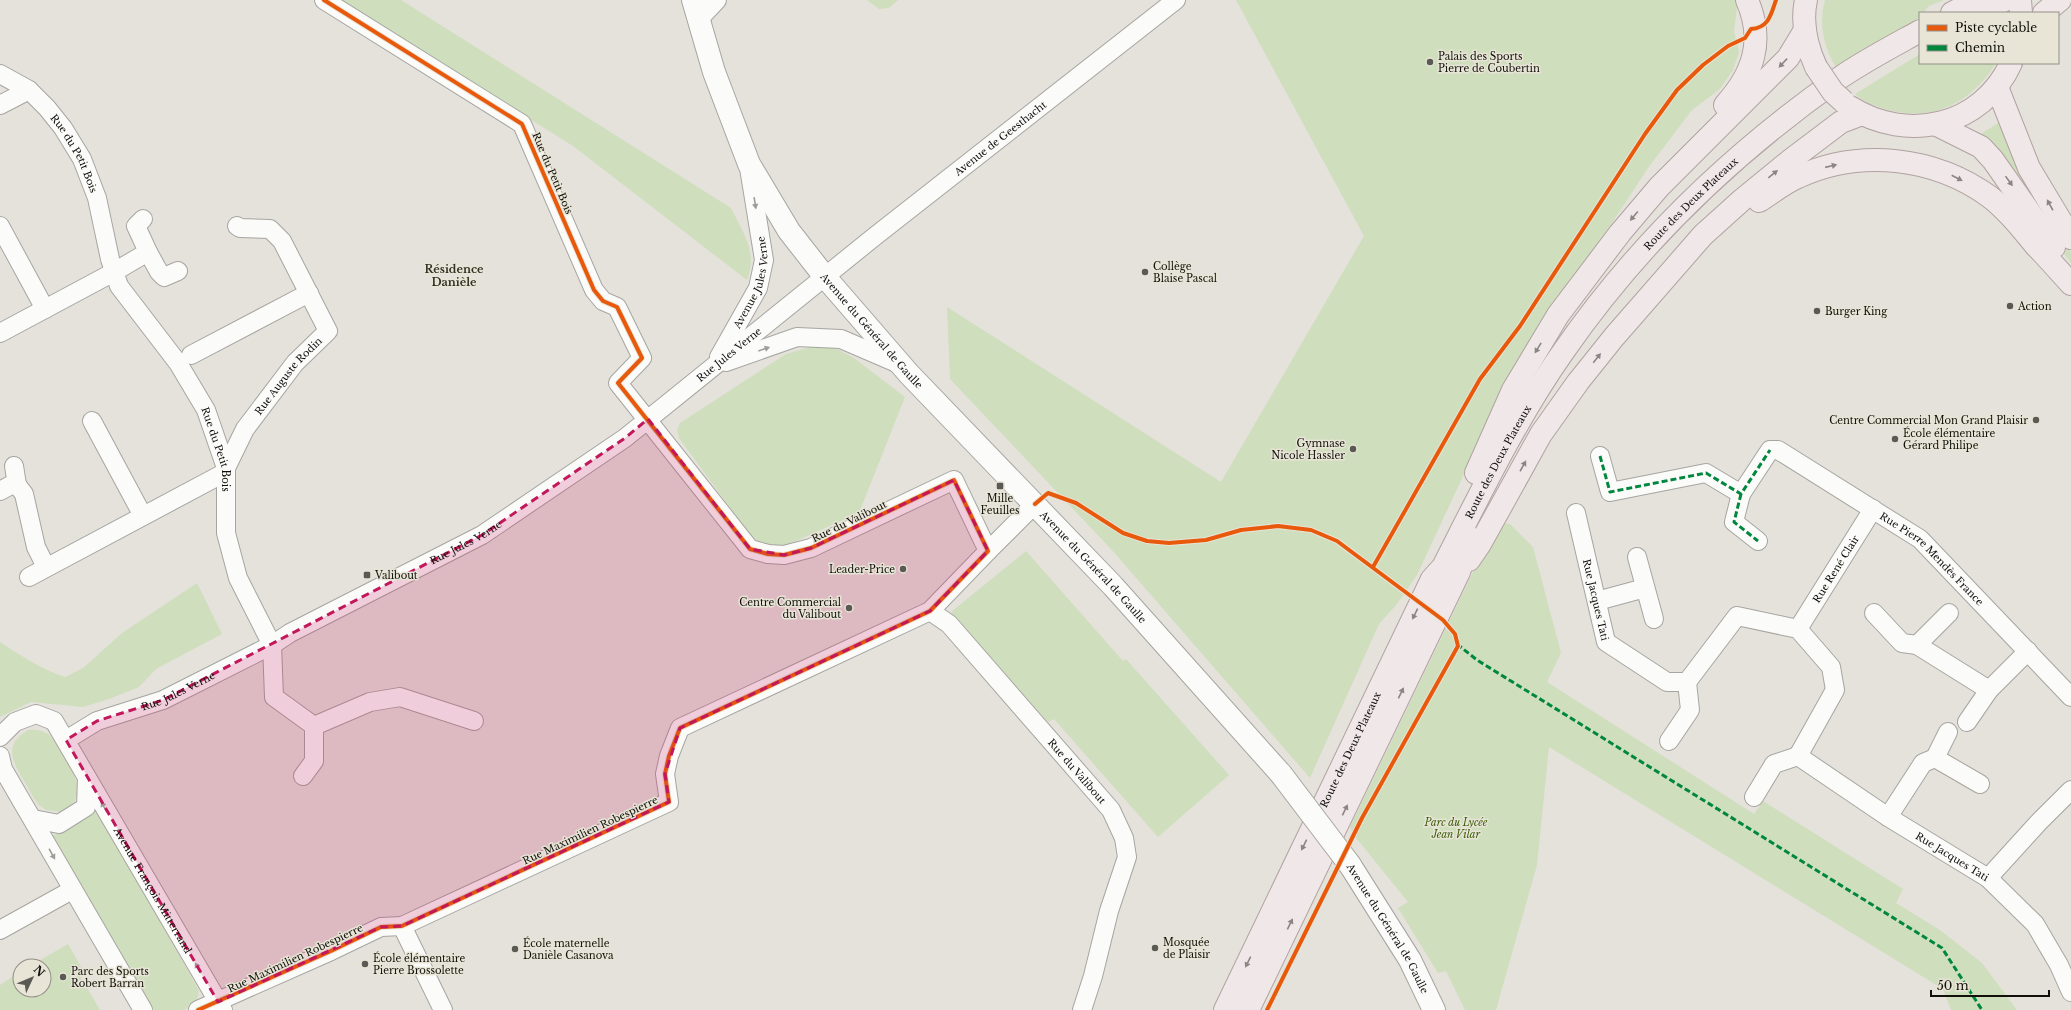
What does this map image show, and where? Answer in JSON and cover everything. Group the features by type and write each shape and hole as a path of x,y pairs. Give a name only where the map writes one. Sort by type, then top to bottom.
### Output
{"main road":[{"path":"1659,186 1667,167 1734,94 1748,73 1755,39 1751,10 1747,0"},
{"path":"1806,0 1805,30 1809,51 1816,68 1833,92 1844,102 1862,114 1879,121 1898,126 1916,127 1953,119 1969,111 1997,87 2010,64"},
{"path":"1954,12 1977,0"},
{"path":"2045,12 2060,0"},
{"path":"1983,12 2017,4"},
{"path":"1432,579 1436,562 1513,390 1558,315 1620,233 1659,186 1788,58 1805,30"},
{"name":"Route des Deux Plateaux","path":"1225,1010 1432,579 1444,567 1520,419 1563,352 1611,289 1670,220 1738,158 1808,101 1842,77 1919,32"},
{"name":"Route des Deux Plateaux","path":"1248,1010 1459,572 1470,539 1528,427 1571,360 1619,298 1675,233 1746,165 1816,109 1851,85 1919,46"},
{"path":"1997,87 2029,168 2071,238"},
{"path":"1459,572 1480,544 1541,434 1614,337 1703,236 1743,199 1842,122 1862,114"},
{"path":"1935,124 1980,146 1993,160 2053,246 2071,276"},
{"path":"1614,337 1758,201 1798,177 1826,167 1848,162 1880,159 1902,161 1935,169 1968,184 1990,198 2013,218 2071,284"}],"street":[{"name":"Rue du Petit Bois","path":"324,0 522,124 594,290 603,301 617,307 642,358 618,383 648,419"},
{"path":"696,10 717,0"},
{"name":"Avenue de Geesthacht","path":"825,276 1176,0"},
{"name":"Avenue du Général de Gaulle","path":"696,10 714,72 749,164 788,231 901,364 1113,586 1281,774 1350,865 1410,960 1434,1010"},
{"name":"Rue du Petit Bois","path":"0,74 29,90 47,108 59,123 82,159 97,198 110,259 119,286 178,362 206,410 217,436 225,470 226,533 238,578 272,646"},
{"path":"0,105 29,90"},
{"name":"Avenue Jules Verne","path":"714,366 758,288 764,260 749,164"},
{"path":"143,219 136,226 159,272 164,277 178,271"},
{"path":"0,226 45,309"},
{"name":"Rue Auguste Rodin","path":"225,470 245,429 295,363 328,331 282,241 270,229 240,228 237,226"},
{"path":"0,333 114,272 148,252"},
{"name":"Rue Jules Verne","path":"66,740 96,721 163,700 272,646 290,633 482,535 625,438 825,276"},
{"path":"191,356 309,293"},
{"path":"714,366 797,337 841,339 901,364"},
{"name":"Rue du Valibout","path":"648,419 750,549 768,554 784,555 811,548 954,480 988,551"},
{"path":"92,421 143,516"},
{"path":"217,436 245,429"},
{"name":"Rue Pierre Mendès France","path":"1741,494 1770,450 1778,450 1920,539 2071,697"},
{"path":"1600,456 1610,492 1706,473 1741,494 1734,522 1758,541"},
{"path":"14,466 17,485 24,494 36,547 46,567"},
{"path":"29,577 225,470"},
{"path":"0,491 11,485 17,485"},
{"path":"930,611 1035,504"},
{"name":"Rue René Clair","path":"1798,629 1873,509"},
{"name":"Rue Jacques Tati","path":"1576,513 1606,642 1667,682 1687,682"},
{"path":"1637,557 1654,619"},
{"path":"1597,601 1645,588"},
{"name":"Rue du Valibout","path":"930,611 949,624 1111,810 1124,838 1127,857 1109,911 1093,976 1082,1010"},
{"name":"Rue Maximilien Robespierre","path":"220,1006 381,927 402,926 669,802 665,774 669,756 680,728 930,611"},
{"path":"1874,613 1902,643 1917,645 1989,690"},
{"path":"1917,645 1949,613"},
{"path":"1669,742 1690,710 1687,682 1737,616 1798,629 1831,667 1835,690 1798,756 1774,764 1754,796"},
{"path":"272,646 274,697 314,726"},
{"path":"1967,722 1989,690 2028,651"},
{"path":"314,726 370,702 400,697 474,721"},
{"name":"Avenue François Mitterrand","path":"0,737 15,722 36,714 54,721 220,1006"},
{"path":"303,776 314,761 314,726"},
{"path":"1888,817 1923,763 1934,758 1948,732"},
{"name":"Rue Jacques Tati","path":"1798,756 1888,817 1988,878 2035,924 2059,965 2071,992"},
{"path":"1934,758 1980,784"},
{"path":"1,765 72,890 144,1010"},
{"path":"33,819 59,824 86,807 87,778"},
{"path":"1988,878 2038,823 2071,790"},
{"path":"0,930 72,890"},
{"path":"402,926 444,1010"},
{"path":"198,1010 220,1006"}],"highlighted area":[{"path":"648,419 750,549 784,555 811,548 954,480 988,551 930,611 680,728 665,774 669,802 402,926 381,927 218,1002 66,740 97,721 163,700 482,535 625,438"}],"green space":[{"path":"339,0 401,0 731,208 748,243 750,252 750,270 747,280 573,146"},
{"path":"867,0 898,0 889,8 879,9"},
{"path":"1236,0 1738,0 1734,31 1739,52 1733,70 1720,89 1692,110 1648,168 1504,388 1417,575 1397,604 1379,624 1310,778 1111,549 950,379 947,307 1221,482 1364,236"},
{"path":"1825,0 1944,0 1929,6 1924,12 1919,12 1919,17 1904,33 1837,69 1832,61 1824,36 1822,27"},
{"path":"1919,55 1919,64 1995,64 1975,89 1963,99 1934,111 1902,113 1873,105 1855,94"},
{"path":"2000,122 2071,253 2071,263 1979,135"},
{"path":"817,345 837,349 854,358 905,397 859,513 787,545 770,547 757,541 742,524 679,438 677,430 680,423 786,354"},
{"name":"Parc du Lycée Jean Vilar","path":"1499,523 1510,524 1533,547 1561,653 1547,682 1754,814 1763,801 1903,889 1896,903 1940,930 1982,963 2017,1010 1951,1010 1943,989 1549,747 1537,865 1496,1010 1465,1010 1446,971 1438,973 1398,908 1408,902 1357,839 1350,827 1472,574"},
{"path":"1026,551 1123,661 1126,659 1229,775 1158,837 1054,719 1048,722 951,612"},
{"path":"197,583 222,634 156,669 139,687 109,699 83,707 31,702 0,717 0,642 39,666 65,677 83,668 122,633"},
{"path":"28,730 41,731 48,734 57,744 72,770 78,786 78,791 75,801 62,812 46,810 39,805 13,760 12,753 15,741"},
{"path":"98,808 199,991 196,1003 184,1010 154,1010 149,1006 49,837 66,830"},
{"name":"Parc des Sports Robert Barran","path":"68,944 84,972 79,974 100,1010 0,1010 0,985 12,977 12,998 52,998 52,958 44,958"}],"marked path":[{"path":"1600,456 1610,492 1706,473 1741,494 1770,450"},
{"path":"1741,494 1734,522 1758,541"},
{"path":"1457,644 1477,660 1942,948 1982,1010"}],"cycle path":[{"path":"198,1010 331,951 381,927 402,926 669,802 665,774 669,756 680,728 930,611 988,551 954,480 811,548 784,555 768,554 750,549 618,383 642,358 617,307 603,301 594,290 522,124 324,0"},
{"path":"1373,567 1480,379 1520,326 1645,134 1677,90 1703,65 1728,46 1745,38 1751,29 1757,28 1766,23 1771,15 1776,0"},
{"path":"1035,504 1048,493 1076,503 1123,533 1147,541 1169,543 1206,540 1241,530 1278,526 1311,530 1337,541 1443,620 1455,634 1458,646 1362,818 1267,1010"}],"place":[{"name":"Palais des Sports Pierre de Coubertin","path":"1430,62"},
{"name":"Collège Blaise Pascal","path":"1145,272"},
{"name":"Action","path":"2010,306"},
{"name":"Burger King","path":"1817,311"},
{"name":"Centre Commercial Mon Grand Plaisir","path":"2036,420"},
{"name":"École élémentaire Gérard Philipe","path":"1895,439"},
{"name":"Gymnase Nicole Hassler","path":"1353,449"},
{"name":"Mille Feuilles","path":"1000,486"},
{"name":"Leader-Price","path":"903,569"},
{"name":"Valibout","path":"367,575"},
{"name":"Centre Commercial du Valibout","path":"849,608"},
{"name":"Mosquée de Plaisir","path":"1155,948"},
{"name":"École maternelle Danièle Casanova","path":"515,949"},
{"name":"École élémentaire Pierre Brossolette","path":"365,964"},
{"name":"Parc des Sports Robert Barran","path":"63,977"}],"district":[{"name":"Résidence Danièle","path":"454,275"}]}
